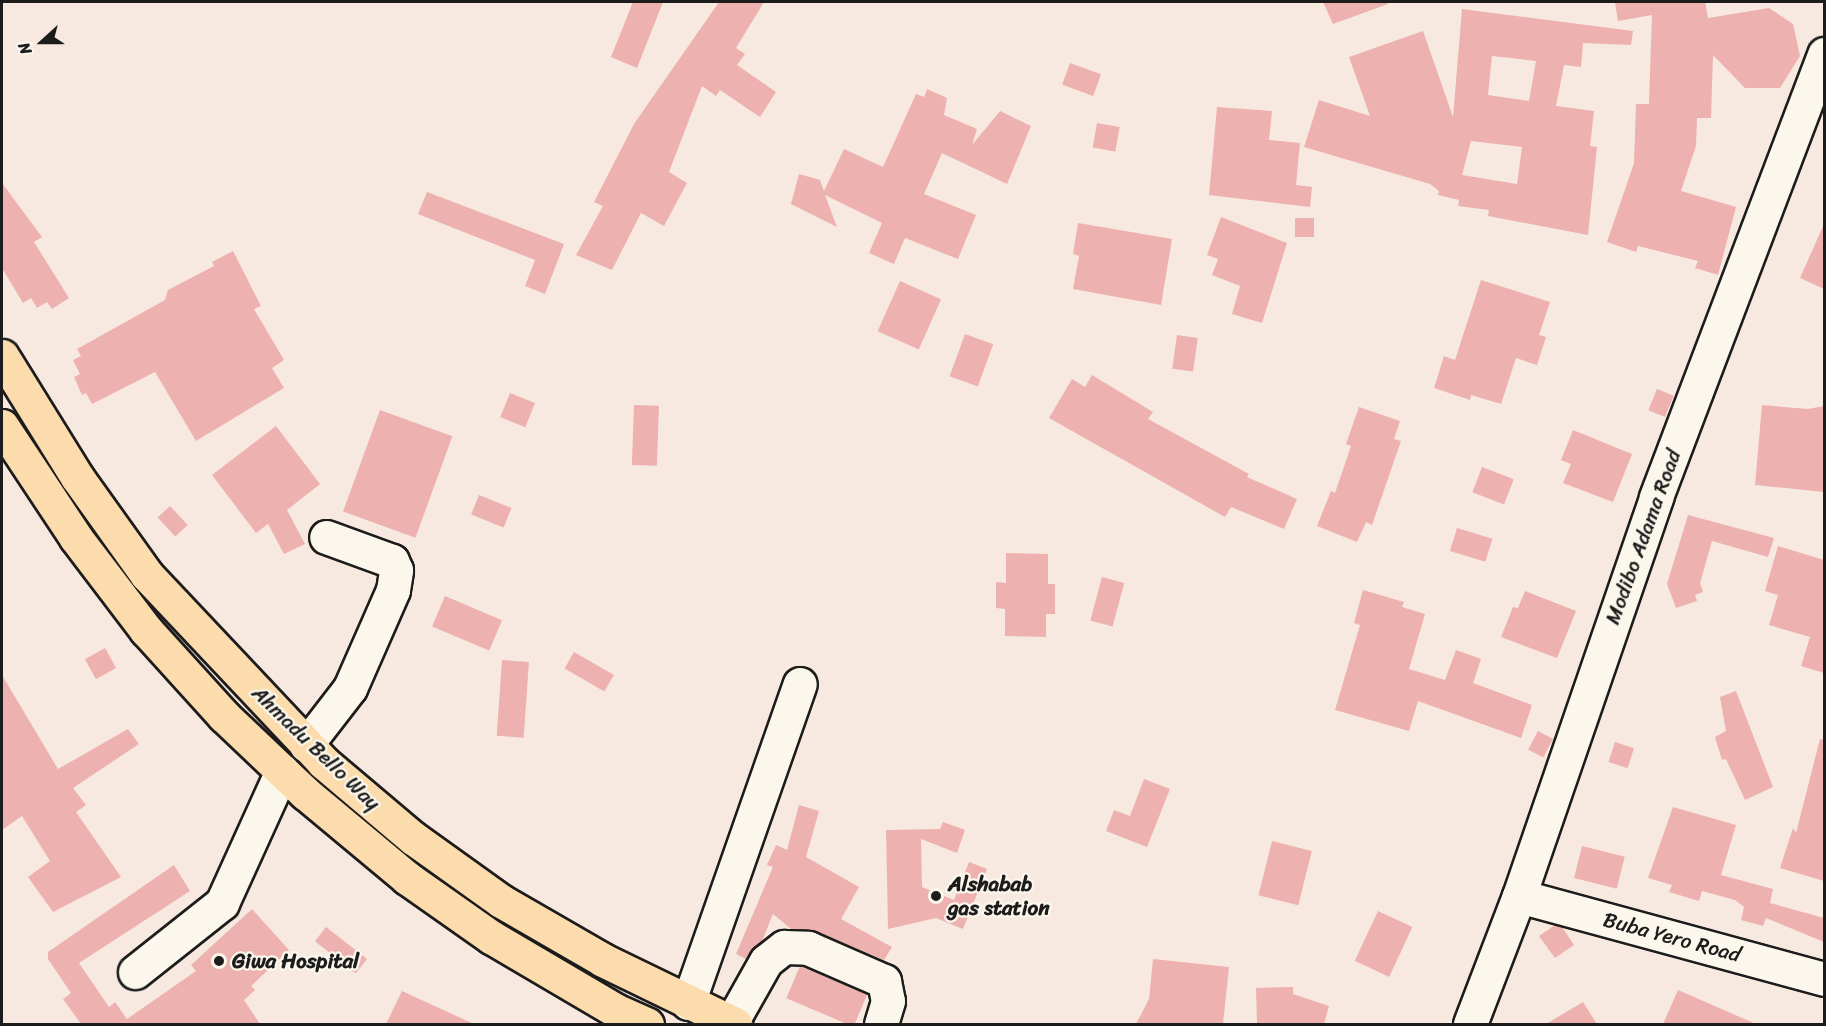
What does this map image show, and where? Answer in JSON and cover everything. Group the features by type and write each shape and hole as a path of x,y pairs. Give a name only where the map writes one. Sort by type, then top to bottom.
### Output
{"main road":[{"name":"Ahmadu Bello Way","path":"2,356 77,477 147,575 306,745 413,838 501,901 603,960 733,1024"},
{"name":"Ahmadu Bello Way","path":"2,426 76,538 146,630 224,716 282,771 425,891 491,937 644,1024"}],"street":[{"name":"Modibo Adama Road","path":"1470,1024 1519,896 1656,497 1824,54"},
{"path":"306,745 350,688 393,590 396,570 392,561 327,537"},
{"path":"688,1003 800,684"},
{"path":"135,972 222,903 282,771"},
{"name":"Buba Yero Road","path":"1519,896 1824,979"},
{"path":"733,1024 766,961 784,947 808,948 884,981 888,1001 881,1024"}],"building":[{"path":"633,2 663,2 637,68 611,57"},
{"path":"719,2 764,2 736,48 745,54 737,65 776,92 760,117 720,90 716,96 702,86 669,172 687,183 664,226 641,213 612,270 576,255 603,206 594,202 634,124"},
{"path":"1323,2 1388,2 1388,4 1333,24"},
{"path":"1615,2 1705,2 1708,18 1769,8 1793,24 1800,56 1780,88 1745,88 1713,55 1711,118 1697,118 1696,146 1681,191 1736,207 1718,275 1695,268 1698,261 1638,246 1636,252 1607,242 1634,163 1636,104 1649,104 1652,15 1618,21"},
{"path":"1462,9 1633,31 1631,45 1583,43 1581,67 1564,65 1556,106 1594,111 1590,146 1597,147 1588,235 1488,216 1489,210 1458,206 1459,200 1438,195 1439,191 1430,184 1304,147 1319,100 1370,116 1349,57 1423,31 1453,117","holes":["1492,56 1536,61 1529,101 1488,95","1471,141 1522,147 1517,184 1462,175"]},
{"path":"1070,63 1101,74 1093,96 1062,85"},
{"path":"927,89 947,98 944,115 977,129 972,145 1000,111 1031,126 1007,184 942,153 924,194 976,215 958,259 905,238 894,264 869,253 882,223 825,195 837,227 791,204 799,174 820,180 824,191 844,149 883,167 916,94 924,97"},
{"path":"1217,107 1272,111 1269,140 1300,143 1296,185 1312,187 1310,207 1209,195"},
{"path":"1097,123 1120,127 1115,152 1093,148"},
{"path":"2,183 42,237 34,242 69,298 52,309 47,302 37,308 31,298 23,303 2,268"},
{"path":"427,192 564,244 545,294 525,286 535,260 418,214"},
{"path":"1221,217 1287,243 1262,323 1232,314 1240,286 1212,275 1218,259 1207,255"},
{"path":"1295,218 1314,218 1314,237 1295,237"},
{"path":"1078,223 1172,239 1161,305 1073,289 1079,256 1073,254"},
{"path":"1824,224 1824,289 1800,278"},
{"path":"233,251 261,306 254,309 284,360 272,368 284,388 196,441 155,372 92,404 86,393 82,395 74,377 80,374 73,360 81,356 77,349 165,300 168,290 214,266 212,262"},
{"path":"1481,280 1550,302 1539,335 1546,337 1537,365 1516,358 1501,404 1471,395 1470,400 1434,388 1444,356 1455,360"},
{"path":"900,281 941,299 919,350 878,331"},
{"path":"965,334 993,344 978,387 950,376"},
{"path":"1177,335 1198,338 1193,372 1172,369"},
{"path":"1092,375 1153,412 1148,419 1249,474 1247,477 1297,499 1284,529 1231,507 1225,517 1049,418 1072,379 1085,387"},
{"path":"1657,389 1674,396 1665,417 1648,410"},
{"path":"510,393 535,403 525,427 500,417"},
{"path":"634,405 659,406 657,466 632,465"},
{"path":"1762,405 1808,409 1824,406 1824,492 1755,485"},
{"path":"1359,407 1400,421 1394,439 1401,441 1372,525 1366,522 1357,542 1317,526 1331,491 1335,493 1351,446 1346,444"},
{"path":"380,410 452,436 415,538 343,511"},
{"path":"276,426 320,484 287,510 305,544 284,554 268,524 256,533 212,475"},
{"path":"1573,430 1632,454 1613,502 1563,483 1571,464 1561,460"},
{"path":"1482,467 1514,479 1504,504 1472,492"},
{"path":"479,495 511,508 504,528 471,514"},
{"path":"170,506 188,525 175,537 158,518"},
{"path":"1688,515 1774,538 1768,557 1712,541 1700,583 1703,592 1695,595 1697,601 1676,608 1667,584"},
{"path":"1457,528 1492,539 1485,562 1450,551"},
{"path":"1778,546 1824,560 1824,673 1801,666 1810,637 1769,625 1778,595 1765,591"},
{"path":"1006,553 1048,554 1048,584 1055,584 1055,614 1046,614 1046,637 1005,636 1005,609 996,608 996,582 1006,583"},
{"path":"1102,577 1124,583 1113,626 1090,620"},
{"path":"1363,590 1404,602 1402,607 1425,614 1409,669 1445,680 1456,650 1481,659 1473,683 1532,705 1521,738 1418,701 1409,731 1335,710 1360,625 1354,623"},
{"path":"1525,591 1576,611 1557,658 1501,637 1513,607 1518,608"},
{"path":"445,596 502,620 489,651 432,626"},
{"path":"105,648 116,668 96,679 85,659"},
{"path":"574,652 614,675 604,691 564,668"},
{"path":"502,660 529,662 524,738 497,736"},
{"path":"2,675 58,769 128,729 139,744 73,788 86,805 76,812 121,877 53,912 28,877 50,861 22,816 2,830"},
{"path":"1736,691 1773,787 1745,800 1726,759 1722,760 1715,737 1726,731 1720,697"},
{"path":"1538,731 1553,739 1543,758 1528,750"},
{"path":"1820,739 1824,740 1824,881 1780,868 1793,828 1796,833"},
{"path":"1615,742 1634,748 1628,768 1609,762"},
{"path":"1144,779 1170,789 1147,847 1106,831 1114,810 1130,816"},
{"path":"799,805 819,811 806,857 859,887 841,919 892,947 884,960 815,931 791,929 773,914 762,941 746,959 736,954 773,867 767,865 776,845 787,850"},
{"path":"1673,807 1736,825 1721,875 1773,889 1770,903 1824,918 1824,942 1766,918 1763,926 1741,920 1744,907 1735,900 1702,891 1699,901 1669,892 1672,885 1648,878"},
{"path":"943,822 965,830 957,853 921,839 922,887 954,900 969,862 987,869 963,929 936,918 888,929 886,830 940,829"},
{"path":"1272,841 1312,851 1298,905 1258,895"},
{"path":"1582,846 1625,857 1617,889 1574,878"},
{"path":"174,865 190,891 79,963 109,1007 115,1002 127,1019 196,971 191,965 252,909 289,950 251,986 255,990 244,1000 260,1024 81,1024 63,999 71,993 48,959 48,952"},
{"path":"1378,911 1412,927 1389,977 1355,961"},
{"path":"1555,925 1562,927 1574,945 1555,958 1539,936"},
{"path":"326,927 367,959 356,973 315,941"},
{"path":"1153,959 1229,967 1223,1024 1136,1024 1149,999"},
{"path":"800,966 867,995 855,1024 847,1024 786,998"},
{"path":"1293,987 1293,994 1329,1006 1324,1024 1257,1024 1256,988"},
{"path":"1678,990 1756,1024 1663,1024"},
{"path":"402,991 474,1024 386,1024"},
{"path":"1583,1002 1597,1024 1546,1024"}],"place":[{"name":"Alshabab gas station","path":"936,896"},
{"name":"Giwa Hospital","path":"219,961"}]}
